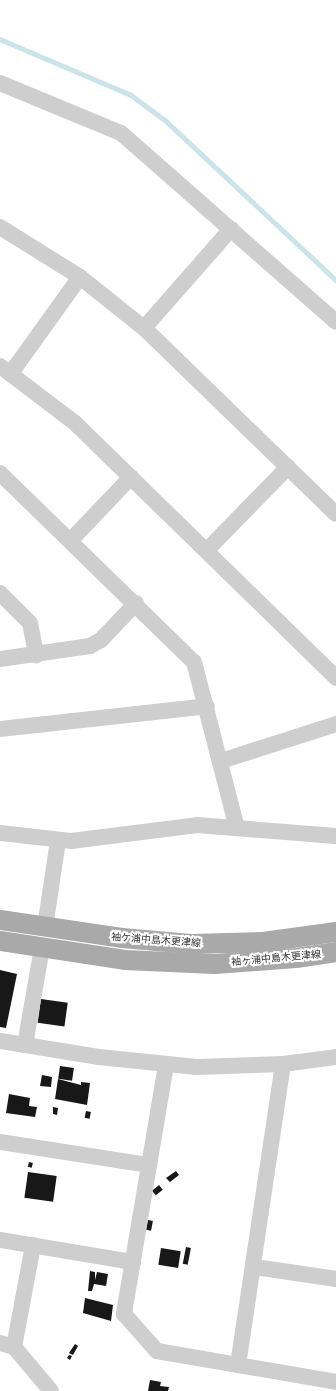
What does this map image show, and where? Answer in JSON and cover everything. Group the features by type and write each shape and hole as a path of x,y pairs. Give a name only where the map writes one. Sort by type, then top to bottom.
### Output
{"main road":[{"name":"袖ケ浦中島木更津線","path":"0,920 122,938 191,944 263,942 336,932"},
{"name":"袖ケ浦中島木更津線","path":"0,941 125,960 215,964"},
{"name":"袖ヶ浦中島木更津線","path":"215,964 296,958 336,952"}],"street":[{"path":"0,83 121,133 336,322"},
{"path":"0,227 80,277 144,328 336,514"},
{"path":"144,328 231,229"},
{"path":"80,277 6,369 74,422 207,550 336,678"},
{"path":"207,550 288,467"},
{"path":"0,472 136,602 194,662 207,706 237,828"},
{"path":"71,540 131,477"},
{"path":"0,593 30,623 36,654"},
{"path":"0,660 90,646 101,640 136,602"},
{"path":"0,729 207,706"},
{"path":"221,761 336,724"},
{"path":"0,833 58,841 197,825 336,836"},
{"path":"45,927 58,841"},
{"path":"24,1045 42,948"},
{"path":"0,1041 166,1065 196,1067 283,1064 336,1057"},
{"path":"238,1365 255,1267 283,1064"},
{"path":"166,1065 124,1314 157,1351 336,1382"},
{"path":"0,1142 149,1165"},
{"path":"0,1240 133,1262"},
{"path":"33,1245 7,1345 51,1391"},
{"path":"255,1267 336,1279"}],"building":[{"path":"0,970 17,974 6,1028 0,1027"},
{"path":"41,999 68,1003 64,1027 38,1023"},
{"path":"60,1066 74,1068 72,1081 58,1079"},
{"path":"42,1075 52,1077 51,1087 40,1086"},
{"path":"58,1079 81,1085 81,1082 90,1083 87,1105 55,1099"},
{"path":"9,1094 30,1098 29,1106 37,1107 35,1117 6,1113"},
{"path":"53,1107 58,1108 57,1115 53,1114"},
{"path":"86,1111 91,1112 90,1119 85,1118"},
{"path":"29,1162 33,1163 32,1168 28,1167"},
{"path":"176,1171 179,1175 170,1182 166,1178"},
{"path":"28,1172 57,1176 53,1202 24,1198"},
{"path":"159,1185 163,1190 156,1195 152,1191"},
{"path":"148,1220 153,1221 151,1231 146,1230"},
{"path":"186,1247 191,1248 188,1265 183,1264"},
{"path":"161,1248 181,1251 178,1268 158,1265"},
{"path":"90,1271 95,1272 95,1280 97,1272 108,1274 106,1286 94,1284 92,1291 88,1291"},
{"path":"85,1298 113,1305 111,1321 83,1313"},
{"path":"75,1344 78,1346 73,1355 69,1353"},
{"path":"69,1355 72,1356 70,1360 67,1358"},
{"path":"150,1380 161,1382 160,1386 169,1387 168,1391 148,1391"}],"waterway":[{"path":"0,39 131,95 165,120 336,280"}]}
